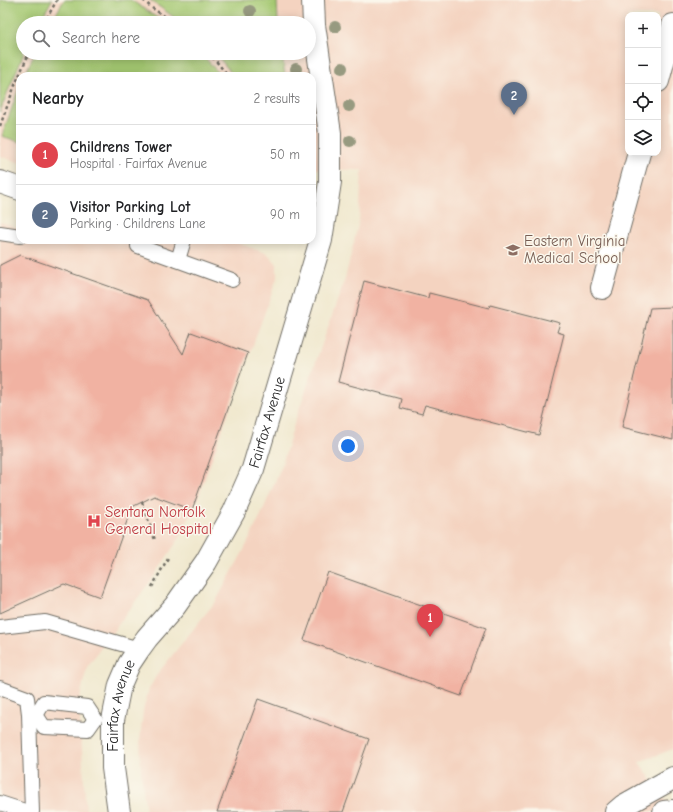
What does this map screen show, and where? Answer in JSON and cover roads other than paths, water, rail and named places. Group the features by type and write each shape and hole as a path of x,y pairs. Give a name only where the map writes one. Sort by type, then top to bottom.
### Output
{"street":[{"name":"Fairfax Avenue","path":"313,0 314,16"},
{"path":"661,70 673,25"},
{"name":"Fairfax Avenue","path":"316,38 330,133 330,182 317,240"},
{"path":"602,288 638,156"},
{"path":"0,182 16,188"},
{"name":"Fairfax Avenue","path":"119,812 104,719 129,664 147,638 175,606 206,562 234,512 253,469 316,244"},
{"path":"616,812 623,806 673,778"},
{"path":"664,812 673,811"}],"lane":[{"path":"0,233 16,235"},
{"path":"178,260 183,244"},
{"path":"138,246 232,280"},
{"path":"0,627 45,622 139,649"},
{"path":"0,688 28,698 33,715 32,812"},
{"path":"44,702 87,707 104,719 88,729 44,727 33,715 44,702"},
{"path":"0,803 28,812"}],"place":[{"name":"Visitor Parking Lot","path":"514,115"},
{"name":"Eastern Virginia Medical School","path":"513,250"},
{"name":"Sentara Norfolk General Hospital","path":"94,521"},
{"name":"Childrens Tower","path":"430,637"}]}
